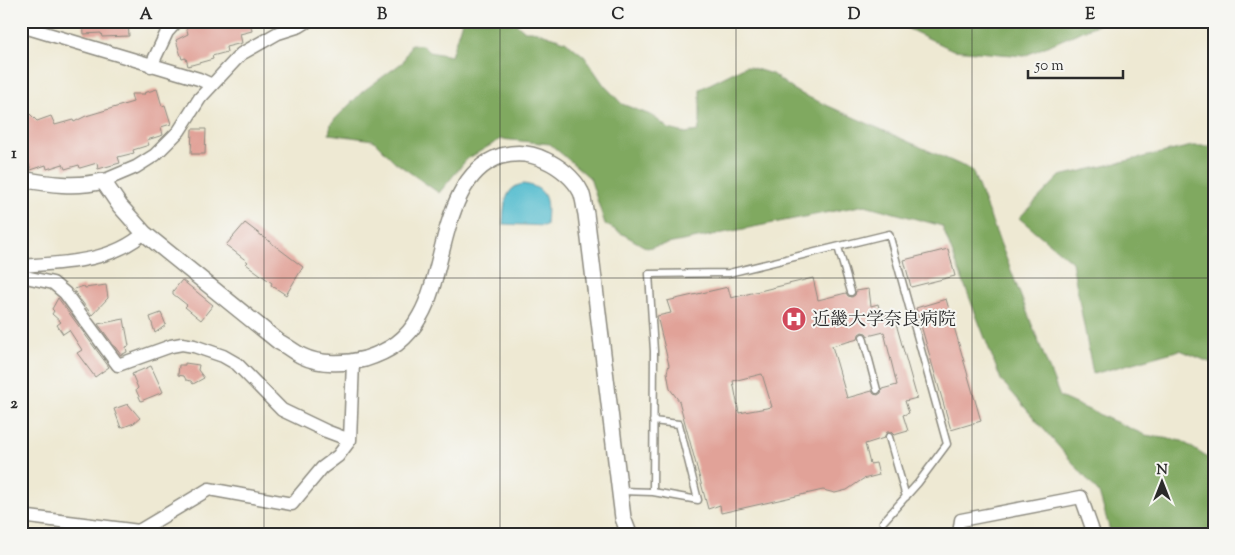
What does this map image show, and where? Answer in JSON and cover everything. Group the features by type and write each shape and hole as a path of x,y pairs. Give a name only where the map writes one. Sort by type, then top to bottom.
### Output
{"street":[{"path":"151,66 167,32 177,21"},
{"path":"21,180 51,184 88,185 103,181 136,167 155,155 179,131 200,98 241,54 278,33 300,26 308,21"},
{"path":"21,26 199,79 212,85"},
{"path":"103,181 120,206 144,233 279,342 303,357 335,363 353,362 382,354 398,343 421,316 456,202 473,175 493,159 510,154 528,154 543,159 568,175 581,192 586,214 620,491 624,518 629,534"},
{"path":"21,266 84,260 123,247 135,241 144,233"},
{"path":"21,276 53,283 65,293 119,366 172,346 182,344 194,346 223,356 237,364 282,410 350,440"},
{"path":"21,516 139,531 209,489 292,504 322,468 338,456 350,440 353,362"},
{"path":"959,534 961,520 1081,497 1094,534"}],"lane":[{"path":"652,492 654,351 649,274 728,273 889,234 947,444 918,483 883,522"},
{"path":"838,247 851,292"},
{"path":"863,337 877,390"},
{"path":"620,491 652,492 698,500 678,424 653,421"},
{"path":"889,437 906,497"}],"green space":[{"path":"462,21 513,21 525,31 535,31 565,41 584,56 604,85 622,104 653,116 669,129 685,133 698,131 700,123 700,89 746,66 772,74 797,92 972,170 1060,397 1145,435 1182,441 1214,462 1214,534 1111,534 1099,493 1001,380 942,226 865,205 647,248 605,224 590,178 550,144 501,139 467,159 439,193 395,162 373,140 329,134 331,123 362,92 403,62 411,44 422,45 429,52 451,56"},
{"path":"892,21 1106,21 1024,56 953,50"},
{"path":"1192,146 1214,146 1214,364 1180,350 1093,374 1072,262 1019,218 1060,176"}],"water":[{"path":"524,184 539,189 546,199 546,226 503,224 506,199 509,193 517,186"}],"building":[{"path":"83,21 128,21 129,36 102,37 101,33 84,34"},
{"path":"201,21 250,21 252,31 240,34 242,43 226,47 227,52 212,56 213,59 188,66 186,58 182,59 176,40 188,34 186,26"},
{"path":"157,89 162,106 165,105 171,124 161,127 163,135 147,140 149,145 133,150 134,153 118,157 120,163 98,169 97,163 80,168 79,165 65,169 63,164 47,169 46,165 31,170 29,164 21,167 21,124 30,114 37,121 51,116 55,125 73,120 74,122 86,116 133,102 131,94 145,94"},
{"path":"192,129 206,129 205,154 191,154"},
{"path":"245,223 303,267 286,295 271,285 272,283 246,264 248,262 226,245"},
{"path":"948,249 955,276 911,287 904,260"},
{"path":"813,278 818,300 846,293 852,297 856,291 869,289 871,306 878,304 881,316 893,313 917,398 905,401 909,413 903,415 908,431 894,435 891,432 887,432 884,438 865,444 870,464 876,463 879,475 863,479 847,490 835,493 823,490 721,513 720,505 708,509 679,401 670,389 667,372 669,365 657,316 671,313 667,301 728,287 731,298","holes":["862,332 868,336 884,332 897,385 882,389 878,395 872,391 847,398 832,346 858,339 859,334","762,374 772,407 739,413 733,381"]},
{"path":"182,280 213,305 201,320 173,294 173,291"},
{"path":"106,285 108,298 92,315 74,289 84,286 85,288"},
{"path":"58,298 109,367 95,377 77,353 82,350 69,330 63,334 57,325 61,322 52,314 54,311 52,309"},
{"path":"946,299 981,421 951,430 916,308"},
{"path":"161,313 166,325 155,333 150,317"},
{"path":"124,319 129,346 126,347 127,352 121,355 98,324"},
{"path":"185,363 199,365 198,370 204,378 193,384 191,381 186,380 184,376 178,375 179,365 185,365"},
{"path":"151,366 163,392 141,401 132,374"},
{"path":"128,404 140,418 134,423 121,428 114,409"}],"place":[{"name":"近畿大学奈良病院","path":"794,319"}]}
